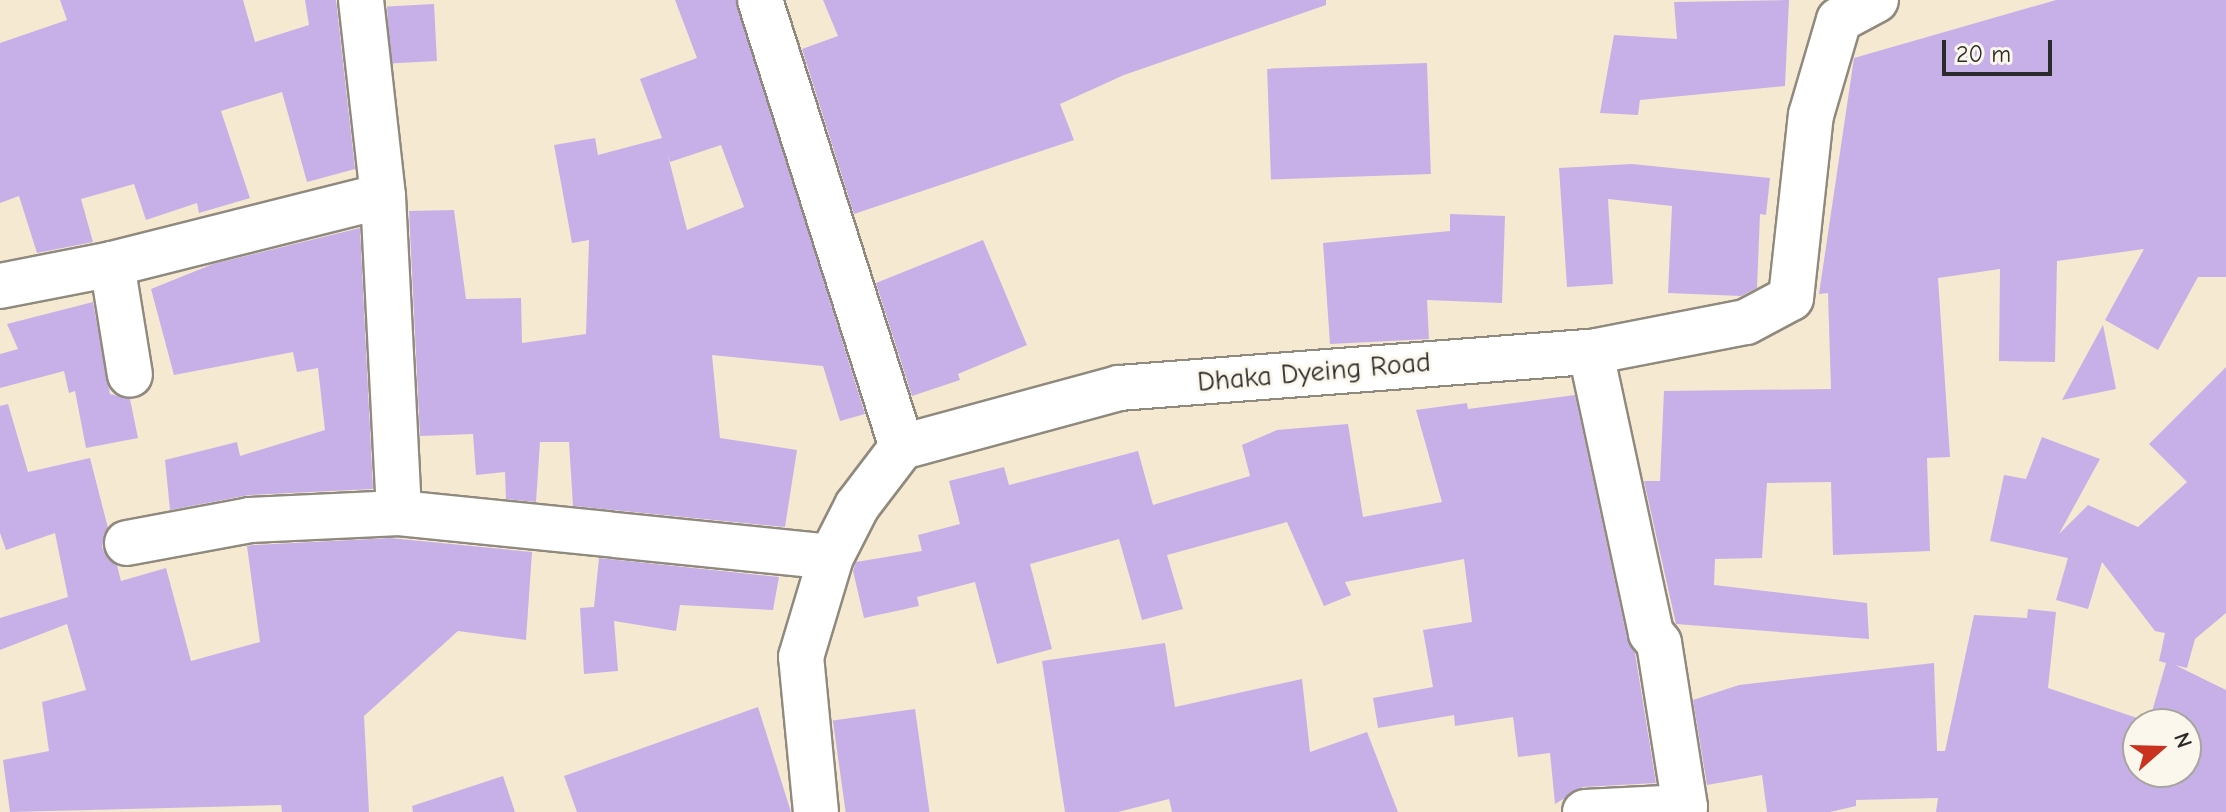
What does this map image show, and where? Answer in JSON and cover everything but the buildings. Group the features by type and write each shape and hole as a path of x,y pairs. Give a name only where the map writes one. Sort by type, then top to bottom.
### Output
{"street":[{"path":"361,0 383,196 399,513"},
{"path":"760,0 902,447 857,506 831,557 801,657 816,812"},
{"name":"Dhaka Dyeing Road","path":"902,447 1119,388 1591,352 1746,322 1791,298 1811,115 1839,20 1876,0"},
{"path":"0,286 112,264 383,196"},
{"path":"112,264 130,375"},
{"path":"1585,812 1685,807 1659,643 1651,633 1591,352"},
{"path":"127,543 250,520 399,513 831,557"}]}
